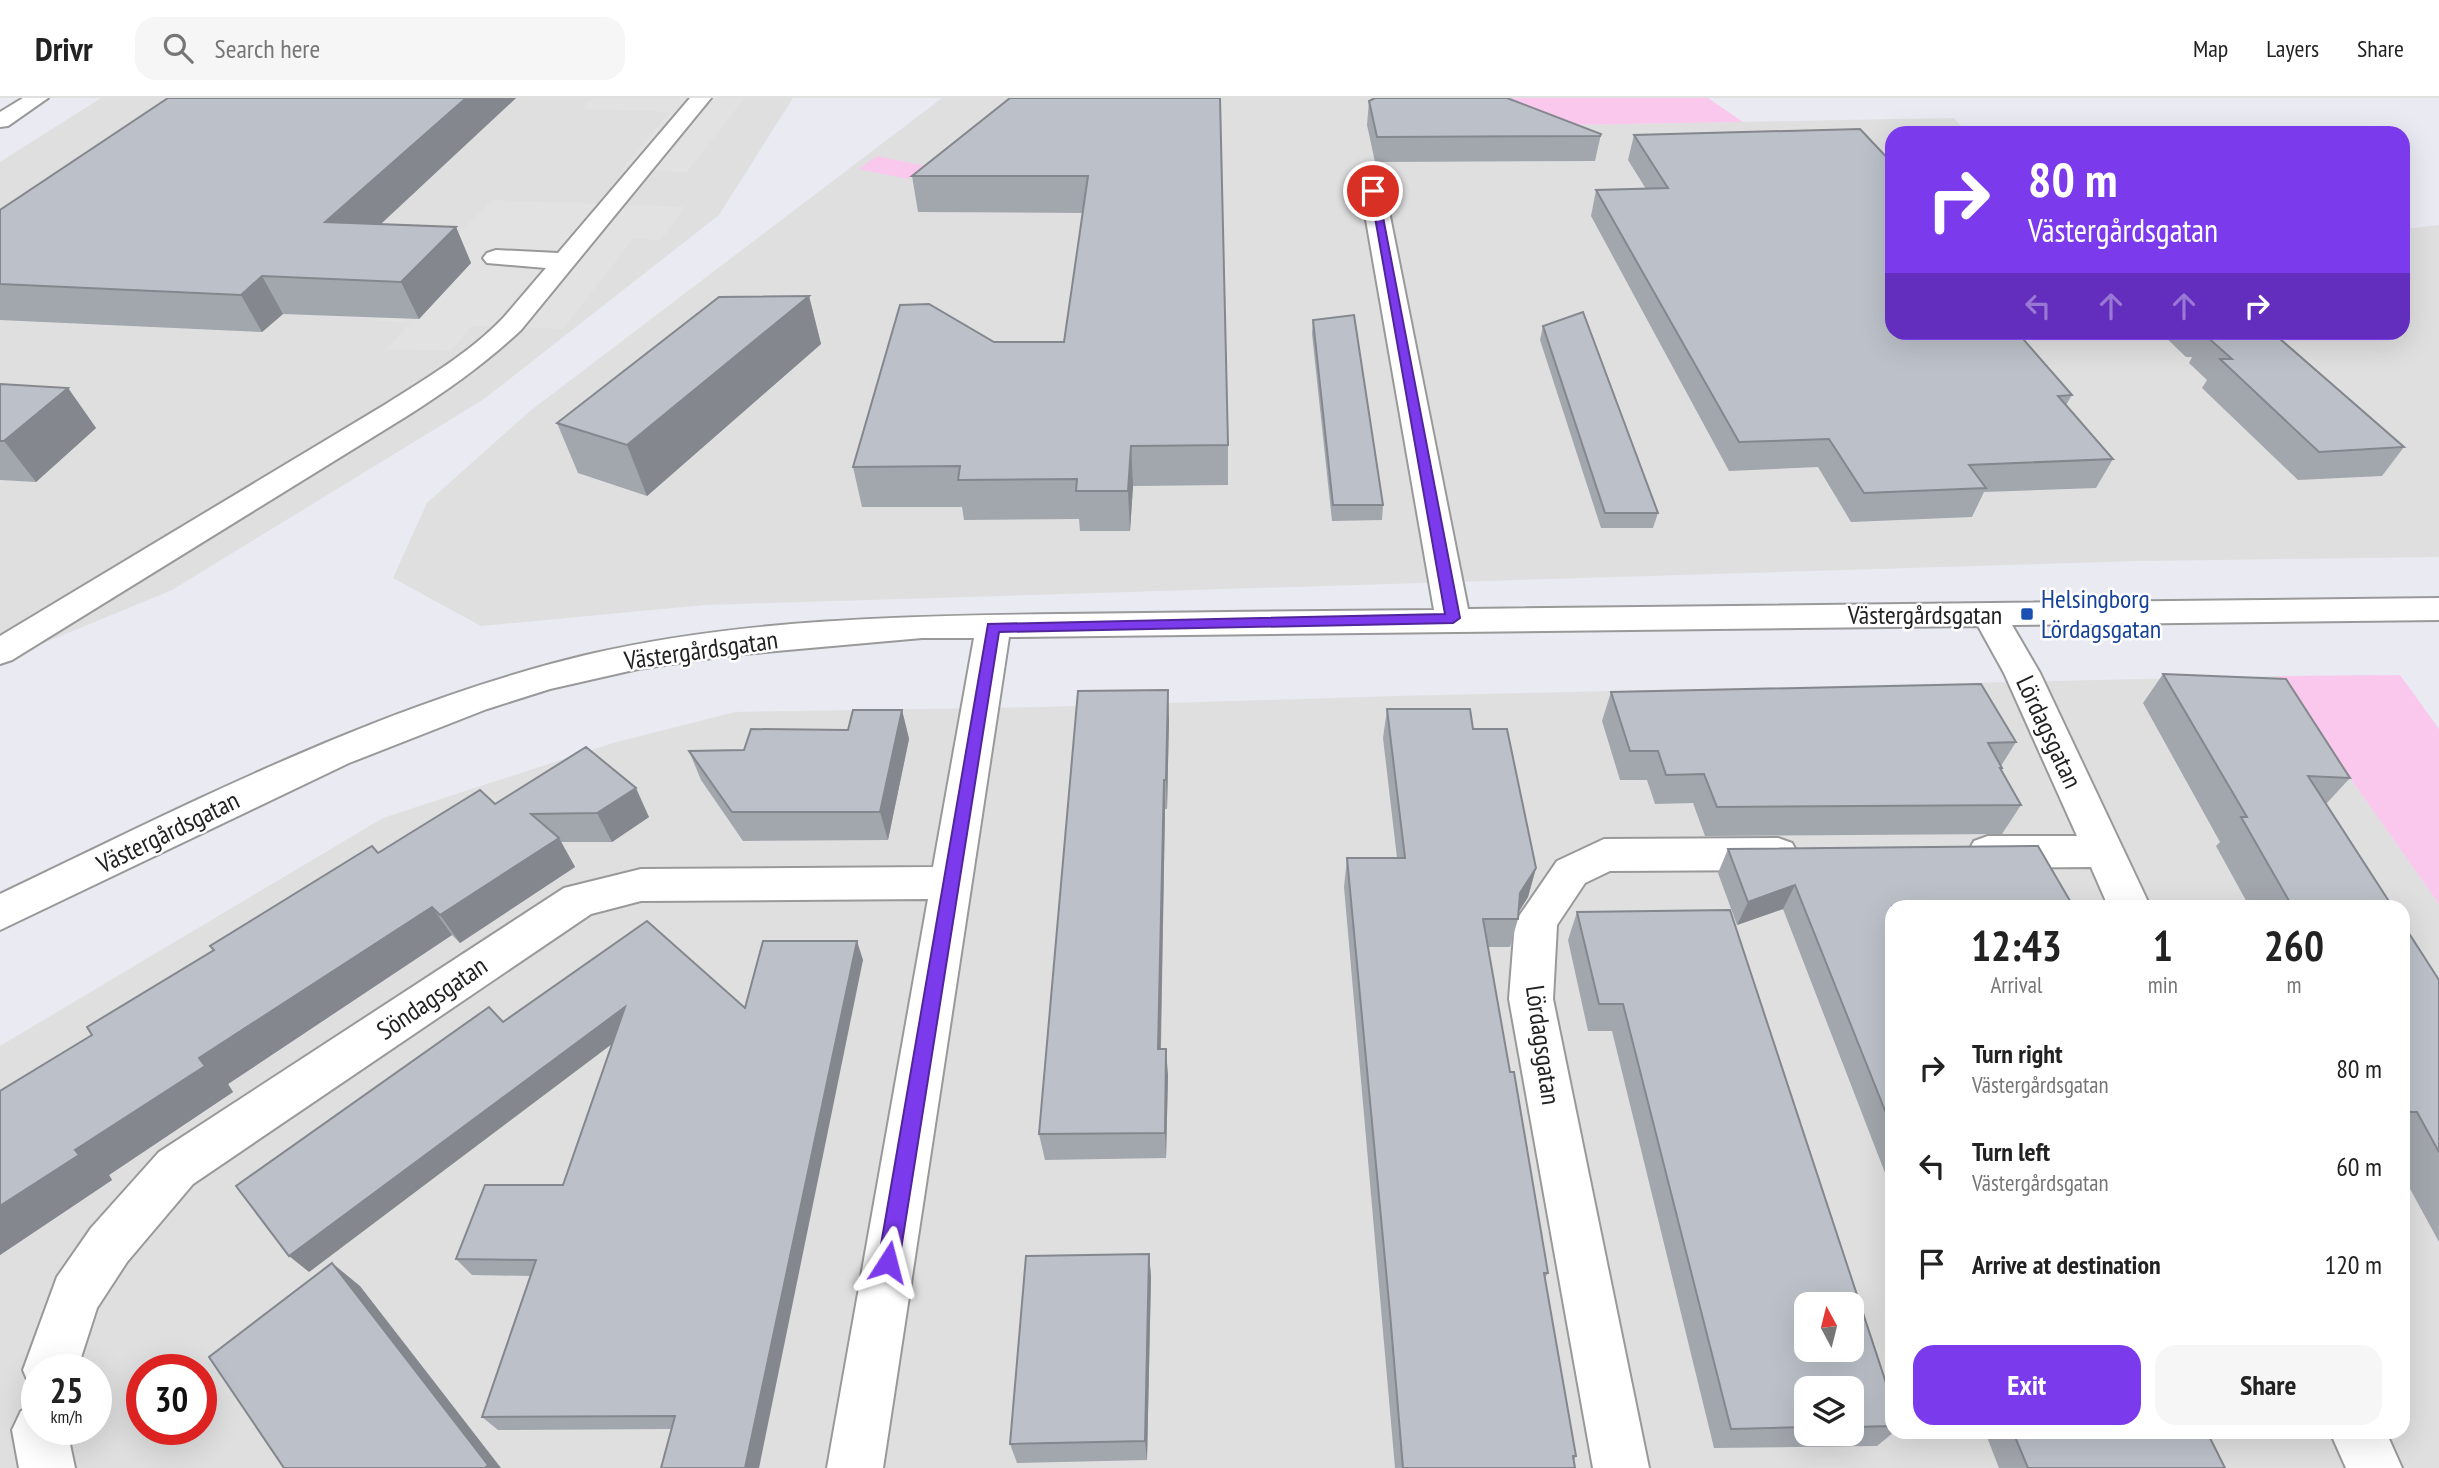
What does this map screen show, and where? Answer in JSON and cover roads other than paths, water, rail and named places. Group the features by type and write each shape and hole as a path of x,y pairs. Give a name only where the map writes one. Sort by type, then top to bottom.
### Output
{"street":[{"path":"0,121 38,98"},
{"path":"0,652 138,570 420,394 502,334 701,98"},
{"path":"1373,191 1453,618"},
{"path":"496,258 565,261"},
{"name":"Västergårdsgatan","path":"0,913 379,733 544,678 648,656 807,635 922,627 1453,618 2439,609"},
{"name":"Lördagsgatan","path":"1989,615 2022,673 2126,900"},
{"path":"855,1468 993,627"},
{"path":"1952,852 2105,851"},
{"name":"Lördagsgatan","path":"1621,1468 1531,999 1535,922 1571,872 1604,855 1813,853"},
{"name":"Söndagsgatan","path":"55,1354 75,1295 109,1245 176,1168 579,900 641,885 949,883"},
{"path":"2361,1439 2374,1468"},
{"path":"43,1445 47,1468"}],"place":[{"name":"Helsingborg Lördagsgatan","path":"2027,614"}]}
